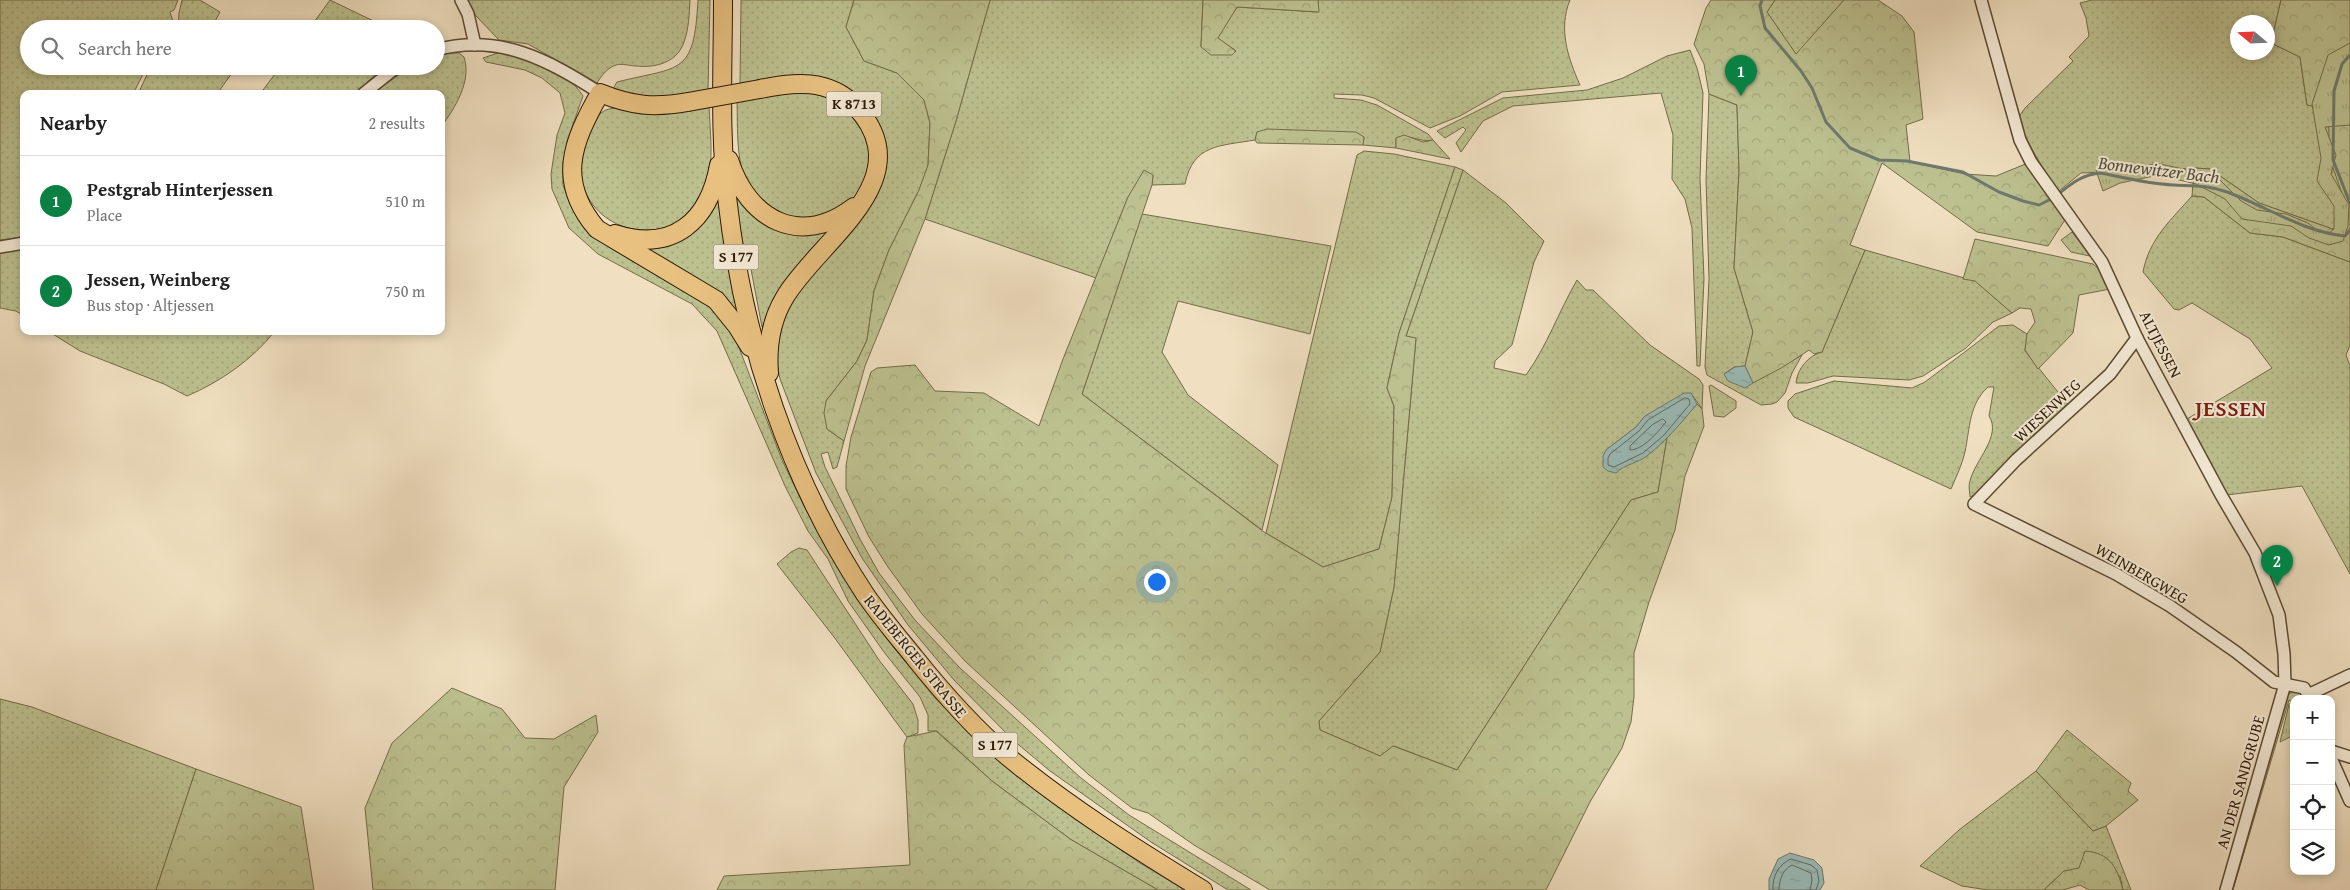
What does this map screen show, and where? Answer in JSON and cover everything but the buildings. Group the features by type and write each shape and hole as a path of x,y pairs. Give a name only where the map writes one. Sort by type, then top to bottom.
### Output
{"highway":[{"name":"S 177","path":"723,0 723,142 732,240 754,341 770,394"},
{"name":"K 8713","path":"600,93 638,106 670,105 794,83 817,84 848,98 864,116 875,139 877,162 872,184 867,195"},
{"path":"600,93 576,143 571,165 577,200 591,221 607,236 716,300 744,336 762,369"},
{"path":"723,142 730,166 749,200 760,211 784,224 800,226 826,224 840,218 867,195"},
{"path":"591,221 608,231 626,238 651,240 670,236 690,225 711,196 723,142"},
{"path":"770,394 769,352 777,312 793,284 845,228 867,195"},
{"name":"RADEBERGER STRASSE","path":"770,394 791,452 838,548 867,596 940,690 1006,756 1080,812 1204,890"}],"street":[{"path":"461,0 468,14 475,45"},
{"name":"ALTJESSEN","path":"1981,0 2020,140 2031,162 2102,262 2137,338 2221,495 2255,553 2279,615 2284,654 2285,684"},
{"name":"K 8713","path":"445,49 475,45 501,47 528,53 563,69 600,93"},
{"path":"369,90 387,75"},
{"path":"0,247 20,244"},
{"name":"WIESENWEG","path":"1974,504 2016,460 2110,374 2137,338"},
{"name":"WEINBERGWEG","path":"1974,504 2116,574 2170,606 2236,652 2274,682 2285,684"},
{"path":"2313,695 2350,675"},
{"path":"2285,684 2304,688 2310,695"},
{"name":"AN DER SANDGRUBE","path":"2226,890 2285,684"},
{"path":"2335,752 2350,758"},
{"path":"2335,767 2350,802"}],"green space":[{"path":"0,0 178,0 174,10 170,12 172,20 20,20 20,75 142,75 135,90 20,90 20,238 0,240"},
{"path":"182,0 200,0 220,12 216,20 179,20"},
{"path":"330,0 371,20 316,20"},
{"path":"468,0 690,0 686,37 676,55 658,65 616,65 605,72 597,83 528,44 499,40 476,16"},
{"path":"698,0 710,0 708,91 670,98 640,99 613,89 617,82 670,69 680,64 693,43"},
{"path":"741,0 854,0 846,27 864,61 897,73 924,100 930,123 928,166 919,190 889,250 874,291 867,340 857,361 826,401 827,429 844,441 837,467 833,469 828,452 821,454 825,467 879,573 915,620 960,668 1081,778 1129,815 1251,890 1228,890 1151,842 1050,771 1013,740 954,680 908,625 862,558 816,473 780,379 775,352 777,337 788,302 881,177 857,99 740,85"},
{"path":"854,0 990,0 956,121 925,219 865,366 844,441 827,429 824,413 826,401 857,361 867,340 874,291 889,250 919,190 928,165 930,123 924,100 897,73 864,61 846,27"},
{"path":"990,0 1203,0 1201,47 1235,50 1217,38 1237,7 1318,12 1318,0 1570,0 1566,11 1566,43 1568,54 1580,85 1502,92 1460,116 1430,128 1374,98 1362,95 1334,94 1334,98 1361,100 1377,105 1428,134 1433,140 1428,141 1410,137 1396,138 1396,148 1363,145 1364,137 1257,132 1255,140 1210,149 1194,161 1185,184 1152,185 1153,175 1128,197 1096,278 925,219 956,121"},
{"path":"1203,0 1318,0 1319,12 1237,7 1218,38 1236,51 1232,55 1211,55 1201,47"},
{"path":"1711,0 1775,0 1767,12 1796,54 1844,0 1878,0 1902,16 1914,32 1923,119 1906,125 1910,162 1965,174 1996,176 2028,163 2068,215 2048,246 1977,232 1882,163 1850,245 1865,250 1822,352 1814,354 1809,350 1753,383 1745,366 1753,332 1734,268 1739,171 1737,105 1709,94 1704,64 1694,44 1706,8"},
{"path":"1775,0 1844,0 1796,55 1767,12"},
{"path":"2092,0 2281,0 2275,26 2275,15 2230,15 2230,60 2275,60 2275,45 2300,57 2307,105 2328,109 2348,211 2341,232 2259,203 2210,169 2081,173 2059,191 2036,156 2018,118 2025,108 2073,61 2069,57 2089,36 2086,18 2080,3"},
{"path":"2281,0 2350,0 2350,262 2283,237 2250,233 2204,197 2192,196 2194,168 2210,169 2259,203 2341,232 2348,211 2330,159 2328,109 2307,105 2300,57 2275,45 2275,26"},
{"path":"2350,43 2350,125 2325,127 2336,155 2331,174 2349,205 2348,226 2343,241 2329,245 2309,238 2291,226 2242,219 2225,199 2196,184 2159,175 2120,183 2103,191 2096,170 2160,164 2192,171 2221,181 2241,201 2257,210 2286,214 2308,223 2318,231 2329,233 2334,229 2334,206 2317,181 2321,158 2312,104 2328,55"},
{"path":"1690,50 1703,93 1700,178 1704,279 1700,366 1697,366 1692,228 1685,199 1672,179 1673,135 1661,93 1513,106 1483,121 1461,152 1456,143 1466,130 1463,127 1445,138 1437,131 1503,98 1587,90 1623,78 1667,56"},
{"path":"501,52 546,67 567,79 583,96 567,141 563,165 563,185 570,204 589,232 706,299 730,324 782,460 804,506 856,598 890,643 935,698 1000,762 1077,820 1140,863 1185,890 1158,890 1070,839 992,781 937,731 928,731 928,715 920,697 884,652 848,601 828,559 808,531 785,486 717,331 692,304 598,254 569,228 552,189 551,174 557,135 565,113 560,93 542,78 525,70 486,62 483,58"},
{"path":"459,53 464,57 466,75 457,103 445,121 445,90 378,90 398,75 445,75 445,54"},
{"path":"147,75 231,75 220,90 140,90"},
{"path":"274,75 375,75 359,90 263,90"},
{"path":"800,91 822,94 834,99 846,108 856,119 863,131 870,159 868,173 863,186 850,203 828,214 803,218 780,214 751,190 742,171 740,159 737,101"},
{"path":"1709,94 1737,105 1739,171 1734,268 1753,332 1745,366 1734,367 1724,374 1745,387 1802,355 1792,373 1785,393 1777,402 1772,404 1761,405 1707,375 1705,367 1709,279 1706,179"},
{"path":"709,106 711,146 709,175 705,192 687,217 681,222 670,226 643,230 625,227 609,220 596,208 586,194 581,177 581,159 592,125 601,113 616,108 641,114 658,114"},
{"path":"1267,129 1356,132 1364,137 1363,145 1257,143 1255,140 1257,132"},
{"path":"1404,135 1423,142 1433,140 1450,159 1396,148 1396,138"},
{"path":"1364,151 1394,154 1455,167 1399,333 1387,388 1394,406 1392,497 1379,549 1323,567 1266,533 1357,155"},
{"path":"1455,167 1463,170 1406,336 1416,338 1394,587 1380,652 1319,721 1320,730 1380,756 1393,746 1457,770 1631,500 1658,492 1667,438 1697,404 1702,409 1704,426 1685,476 1675,530 1649,602 1634,653 1634,697 1631,722 1622,748 1590,802 1546,890 1270,890 1194,845 1148,813 1132,808 1089,775 965,661 922,614 869,537 846,489 846,466 851,437 871,372 877,368 915,365 935,391 984,393 1039,426 1063,359 1128,197 1144,170 1153,175 1152,185 1082,394 1264,532 1323,567 1379,549 1392,497 1394,406 1387,388 1399,333"},
{"path":"1463,170 1506,203 1544,241 1534,262 1512,345 1495,361 1494,368 1526,375 1577,280 1586,290 1593,290 1650,345 1699,379 1703,385 1702,409 1693,396 1645,416 1636,427 1606,450 1616,473 1623,466 1645,457 1667,438 1658,492 1631,500 1457,770 1394,746 1380,756 1320,730 1319,721 1380,652 1394,587 1416,339 1406,336"},
{"path":"733,185 755,216 840,223 767,317 762,327 747,248 740,240"},
{"path":"718,194 733,293 740,316 634,244 653,246"},
{"path":"2192,196 2204,197 2250,233 2283,237 2350,262 2350,345 2346,355 2350,366 2350,574 2302,486 2226,495 2187,419 2272,368 2250,339 2192,303 2179,310 2174,309 2143,272 2150,250 2156,240"},
{"path":"1142,214 1331,246 1310,334 1178,301 1162,352 1188,395 1278,465 1262,530 1082,394"},
{"path":"2072,232 2090,256 2071,252 2061,240"},
{"path":"1975,239 2093,264 2100,270 2110,289 2079,295 2073,333 2038,369 2025,350 2027,334 2035,322 2031,309 2020,308 2012,313 1975,281 1963,279"},
{"path":"20,249 20,314 0,308 0,252"},
{"path":"1865,250 1975,281 2012,313 1993,322 1966,348 1923,376 1909,380 1833,376 1808,383 1796,383 1801,368 1808,359 1822,352"},
{"path":"2013,325 2027,334 2025,351 2070,407 1979,493 1970,497 1970,481 1992,432 1989,416 1994,387 1988,387 1977,401 1969,425 1964,457 1951,489 1794,417 1788,408 1788,401 1795,394 1834,381 1912,388 1925,382 1999,326"},
{"path":"54,335 272,335 246,361 235,369 187,396 164,384 80,351"},
{"path":"1711,385 1736,401 1736,408 1724,417 1714,416 1709,386"},
{"path":"799,548 807,550 879,660 913,704 918,720 918,733 907,737 834,637 777,564"},
{"path":"452,688 502,709 525,738 554,739 596,715 598,732 564,787 555,890 373,890 365,808 392,743"},
{"path":"2295,690 2299,691 2301,695 2290,695 2290,701 2233,890 2230,890 2286,696"},
{"path":"0,699 32,707 196,769 156,890 0,890"},
{"path":"2289,704 2290,737 2280,742"},
{"path":"2067,730 2131,783 2128,791 2138,800 2106,826 2093,831 2036,771"},
{"path":"936,731 992,781 1070,839 1158,890 717,890 724,876 910,865 904,745 907,737"},
{"path":"196,769 301,807 314,890 156,890"},
{"path":"2036,771 2093,831 2106,826 2131,890 2123,890 2120,876 2079,869 2062,874 2044,890 1988,890 1962,886 1920,866 1959,830"},
{"path":"2085,851 2101,855 2111,863 2118,874 2123,890 2089,890 2080,885 2063,890 2044,890 2064,871 2079,868"}],"water":[{"path":"1745,366 1753,383 1745,388 1728,381 1724,374 1735,367"},
{"path":"1684,393 1691,393 1697,404 1661,444 1647,456 1616,473 1608,471 1603,467 1603,456 1606,450 1636,427 1645,416"},
{"path":"1790,853 1814,860 1822,868 1824,883 1820,890 1769,890 1769,879 1778,859"}],"waterway":[{"name":"Bonnewitzer Bach","path":"1762,0 1760,6 1765,28 1801,71 1812,88 1826,122 1850,148 1879,160 1907,161 1963,172 1999,192 2039,205 2053,198"},
{"name":"Bonnewitzer Bach","path":"2350,55 2342,64 2334,91 2333,160 2350,203"},
{"name":"Bonnewitzer Bach","path":"2057,195 2083,177 2101,173 2155,183 2213,188 2242,198 2299,224 2329,234 2345,236 2350,230"}],"place":[{"name":"Pestgrab Hinterjessen","path":"1741,96"},
{"name":"Jessen, Weinberg","path":"2277,586"}],"district":[{"name":"JESSEN","path":"2231,409"}]}
